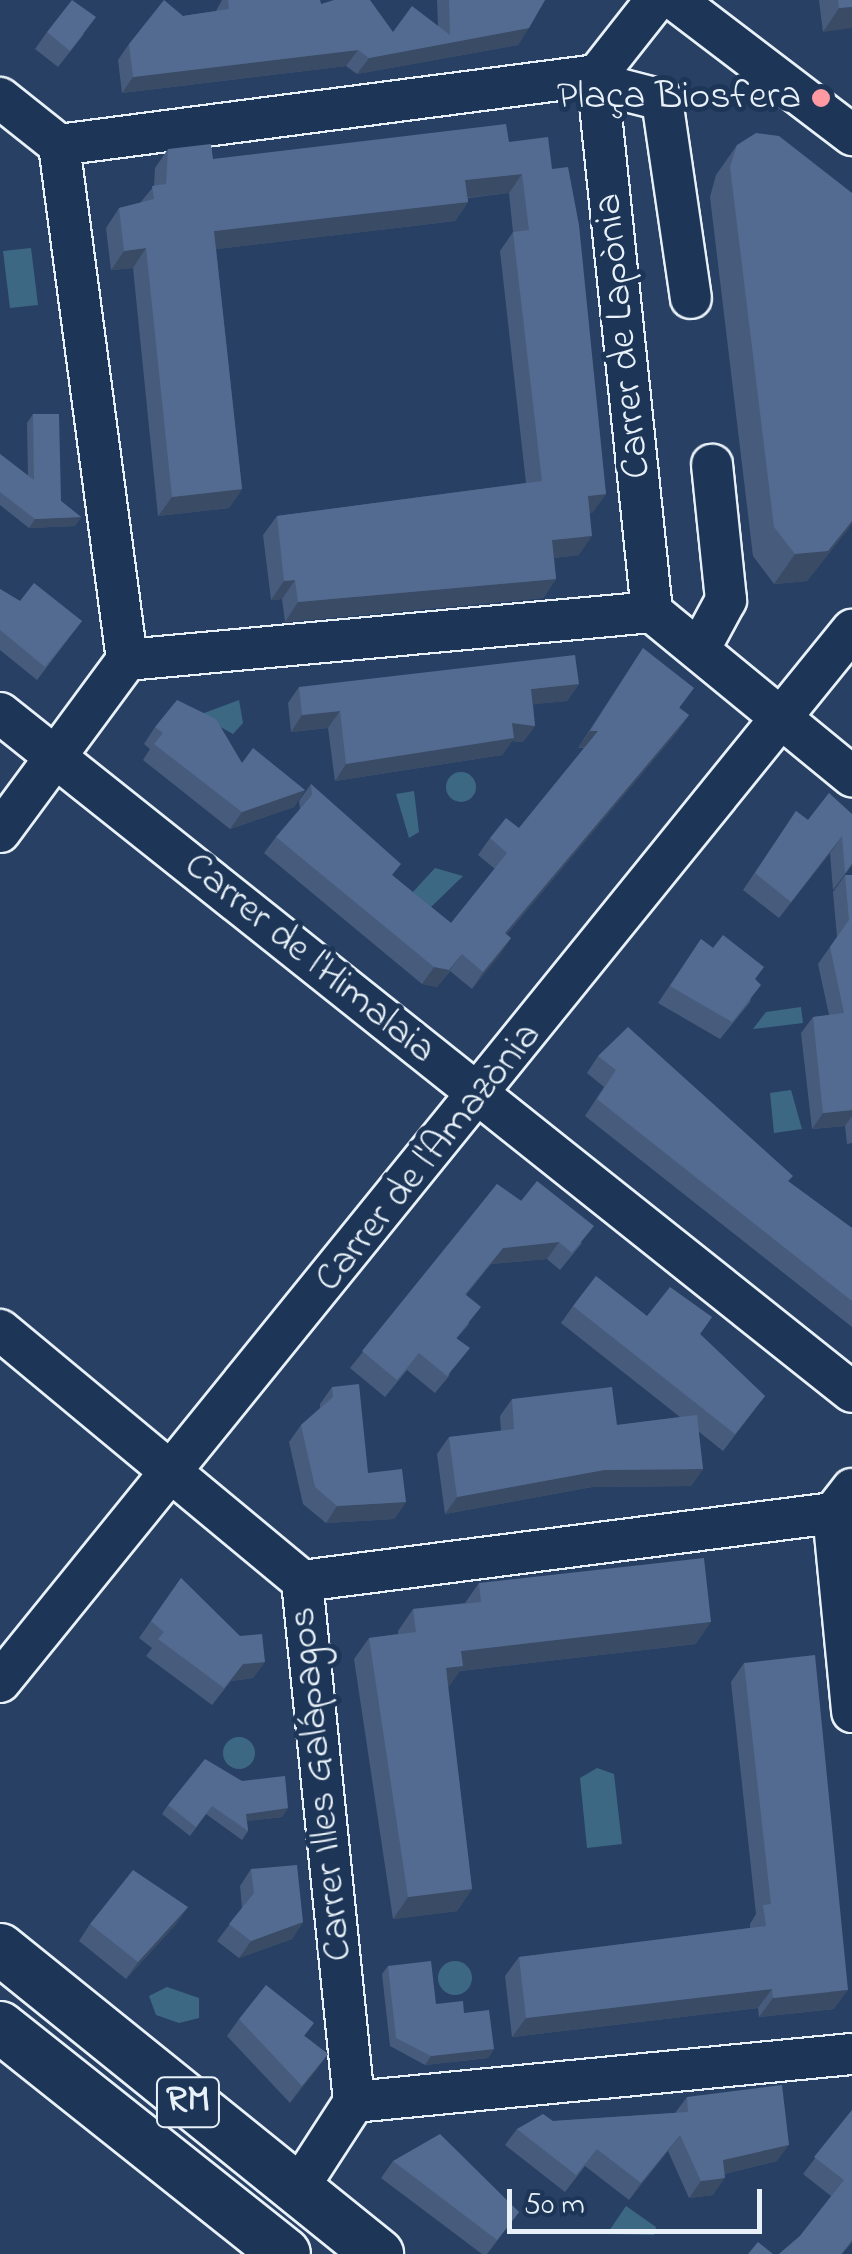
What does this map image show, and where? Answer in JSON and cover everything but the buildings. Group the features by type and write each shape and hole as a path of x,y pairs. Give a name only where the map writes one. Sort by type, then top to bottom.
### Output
{"main road":[{"name":"RM","path":"0,1949 378,2254"},
{"name":"RM","path":"0,2027 285,2254"}],"street":[{"path":"599,90 656,0"},
{"path":"675,0 852,136"},
{"path":"59,145 620,88 662,100 690,298"},
{"name":"Carrer de Lapònia","path":"599,90 652,612"},
{"path":"0,98 59,145 127,660 0,832"},
{"path":"699,650 726,600 712,466"},
{"path":"127,660 652,612 852,776"},
{"name":"Carrer de l'Amazònia","path":"0,1682 785,720 852,630"},
{"name":"Carrer de l'Himalaia","path":"0,713 852,1392"},
{"path":"0,1330 174,1470 302,1581"},
{"name":"Carrer Illes Galápagos","path":"354,2102 302,1581 842,1501 852,1712"},
{"path":"298,2190 354,2102 852,2054"}],"water":[{"path":"31,248 38,305 10,308 3,251"},
{"path":"239,700 243,723 233,734 199,715"},
{"path":"461,772 472,776 476,787 472,798 461,802 450,798 446,787 450,776"},
{"path":"414,791 419,832 409,838 396,794"},
{"path":"435,868 463,876 429,909 411,894"},
{"path":"801,1007 803,1023 753,1029 766,1012"},
{"path":"791,1090 802,1129 774,1133 770,1093"},
{"path":"239,1737 251,1741 255,1753 251,1765 239,1769 227,1765 223,1753 227,1741"},
{"path":"597,1768 614,1774 622,1844 587,1848 580,1778"},
{"path":"455,1961 467,1966 472,1978 467,1990 455,1995 443,1990 438,1978 443,1966"},
{"path":"167,1987 199,1998 199,2018 179,2023 156,2015 149,1996"},
{"path":"626,2206 656,2227 654,2235 607,2234"}],"place":[{"name":"Plaça Biosfera","path":"821,98"}]}
